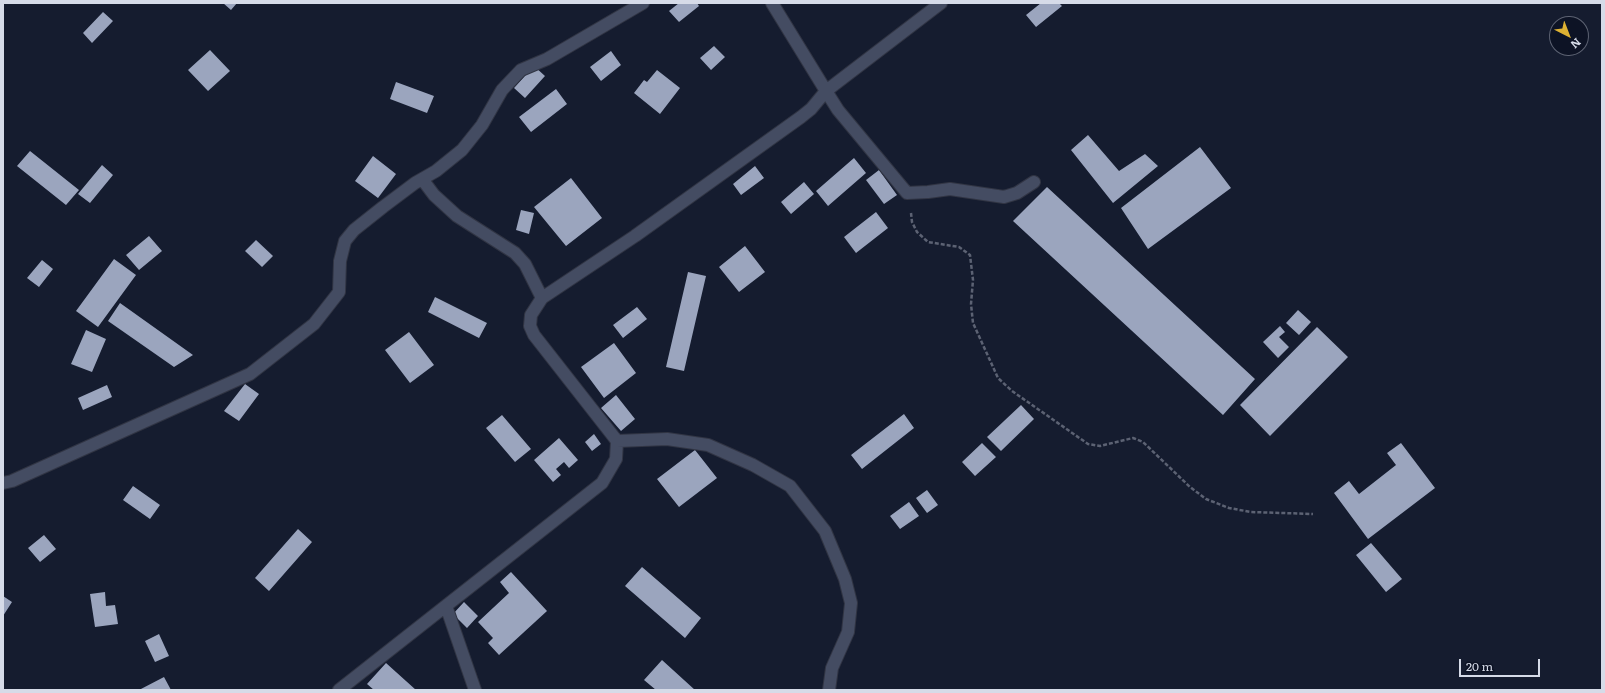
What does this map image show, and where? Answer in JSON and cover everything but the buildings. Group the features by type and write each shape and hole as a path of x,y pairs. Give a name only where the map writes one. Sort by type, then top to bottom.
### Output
{"street":[{"path":"3,483 12,481 250,374 314,324 339,292 340,261 345,241 354,230 383,207 422,179 436,171 462,150 482,125 502,90 521,70 547,59 643,3"},
{"path":"772,3 838,110 907,193 950,189 1004,197 1017,193 1034,182"},
{"path":"339,690 602,483 616,460 617,441 534,334 530,326 531,315 542,298 635,236 801,117 811,109 826,91 941,3"},
{"path":"422,179 434,195 457,216 515,253 525,264 542,298"},
{"path":"617,441 667,439 708,445 753,465 790,486 825,531 845,579 850,603 848,632 832,668 829,690"},
{"path":"446,606 475,690"}],"path":[{"path":"907,193 912,222 917,232 928,242 959,246 970,255 973,280 971,304 973,323 998,378 1012,391 1088,444 1100,446 1133,438 1143,442 1190,487 1206,499 1229,508 1252,512 1313,514"}]}
